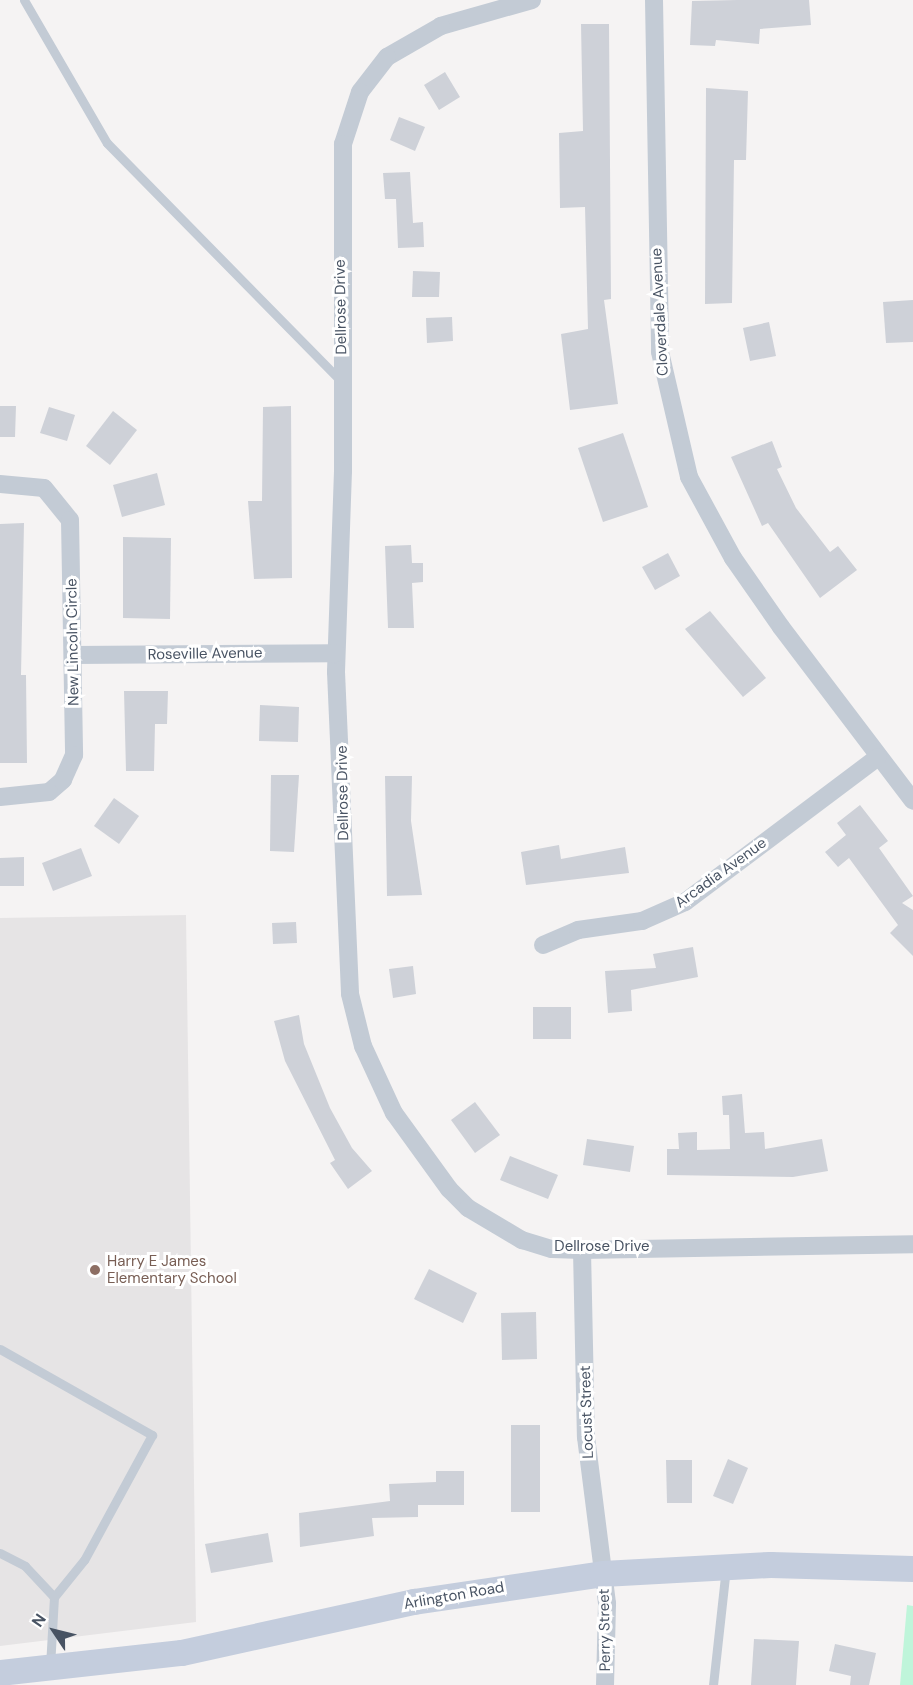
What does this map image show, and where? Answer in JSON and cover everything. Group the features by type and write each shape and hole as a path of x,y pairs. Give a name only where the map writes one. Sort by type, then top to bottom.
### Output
{"main road":[{"name":"Arlington Road","path":"0,1673 50,1677 182,1653 414,1602 603,1574 726,1567 913,1569"}],"street":[{"name":"Dellrose Drive","path":"532,0 416,38 387,57 360,92 343,144 342,382 336,653 350,994 370,1066 417,1148 468,1208 522,1240 552,1249 582,1250 913,1244"},
{"name":"Cloverdale Avenue","path":"654,0 660,351 674,429 689,477 733,558 878,757 913,801"},
{"name":"New Lincoln Circle","path":"0,484 44,488 66,509 71,529 73,655 70,770 49,792 0,797"},
{"name":"Roseville Avenue","path":"73,655 336,653"},
{"name":"Arcadia Avenue","path":"543,945 578,930 642,921 675,908 878,757"},
{"name":"Locust Street","path":"582,1250 586,1437 603,1574"},
{"name":"Perry Street","path":"603,1574 605,1685"}],"lane":[{"path":"24,0 107,143 342,382"},
{"path":"0,1349 152,1435 84,1560 54,1597 50,1677"},
{"path":"0,1553 25,1566 54,1597"},
{"path":"713,1685 726,1567"}],"shaded area":[{"name":"Harry E James Elementary School","path":"186,915 196,1622 0,1646 0,918"}],"green space":[{"path":"907,1605 913,1606 913,1685 900,1685"}],"building":[{"path":"809,0 811,25 760,29 759,44 716,40 715,46 690,45 692,1"},
{"path":"581,24 609,24 611,299 604,300 618,404 570,410 561,334 588,329 585,207 560,208 559,133 583,131"},
{"path":"445,72 460,97 439,110 424,85"},
{"path":"706,88 748,91 746,160 734,160 732,303 705,304"},
{"path":"399,117 425,127 415,151 390,140"},
{"path":"410,172 413,223 423,222 424,247 398,248 396,199 385,199 383,173"},
{"path":"413,271 440,272 439,297 412,297"},
{"path":"913,300 913,342 886,343 883,302"},
{"path":"452,317 453,341 427,343 426,318"},
{"path":"769,322 776,356 750,361 743,328"},
{"path":"0,406 16,406 15,437 0,437"},
{"path":"291,406 292,578 254,579 248,501 262,501 263,407"},
{"path":"49,407 75,415 67,441 40,433"},
{"path":"113,411 137,430 110,465 86,446"},
{"path":"623,433 648,507 603,522 578,448"},
{"path":"772,441 782,467 777,469 796,508 830,552 838,546 857,570 820,598 768,523 762,526 731,457"},
{"path":"157,473 165,505 122,517 113,485"},
{"path":"24,523 21,675 26,675 27,763 0,763 0,524"},
{"path":"123,537 171,538 170,619 123,618"},
{"path":"411,545 412,563 423,563 423,582 412,583 414,628 388,628 385,546"},
{"path":"668,553 680,576 655,590 642,567"},
{"path":"710,611 766,678 743,697 685,629"},
{"path":"124,691 168,691 167,724 155,724 154,771 126,771"},
{"path":"260,705 299,707 298,742 259,741"},
{"path":"271,775 299,775 294,852 270,851"},
{"path":"385,776 412,776 411,821 422,895 387,896"},
{"path":"114,798 139,816 119,844 94,826"},
{"path":"860,805 888,841 879,848 913,896 902,903 913,910 913,956 890,933 898,925 849,858 838,867 825,852 846,835 837,823"},
{"path":"559,845 561,859 625,847 629,873 526,885 521,852"},
{"path":"81,848 92,876 53,891 42,863"},
{"path":"24,857 24,886 0,886 0,858"},
{"path":"296,922 297,943 273,944 272,923"},
{"path":"693,947 698,977 631,990 632,1011 608,1013 605,971 656,968 653,954"},
{"path":"413,966 416,994 393,998 389,969"},
{"path":"533,1007 571,1007 571,1039 533,1039"},
{"path":"299,1015 304,1044 330,1108 352,1148 372,1171 348,1189 330,1163 335,1160 285,1061 274,1021"},
{"path":"742,1094 745,1133 764,1132 765,1149 822,1139 828,1171 793,1177 667,1175 667,1149 679,1149 678,1133 697,1132 697,1150 730,1149 729,1115 723,1115 722,1096"},
{"path":"475,1102 500,1135 475,1153 451,1120"},
{"path":"587,1139 634,1146 630,1172 583,1165"},
{"path":"510,1156 558,1175 548,1199 500,1180"},
{"path":"429,1269 477,1293 463,1323 414,1299"},
{"path":"536,1312 537,1359 502,1360 501,1313"},
{"path":"511,1425 540,1425 540,1512 511,1512"},
{"path":"728,1459 748,1468 733,1504 713,1496"},
{"path":"666,1460 692,1460 692,1503 667,1503"},
{"path":"436,1471 464,1471 464,1505 418,1505 418,1517 372,1518 374,1536 300,1547 299,1513 390,1501 389,1484 436,1482"},
{"path":"268,1533 273,1562 211,1573 205,1544"},
{"path":"754,1639 799,1641 796,1685 751,1685"},
{"path":"835,1644 876,1653 869,1685 850,1685 851,1676 829,1671"}],"place":[{"name":"Harry E James Elementary School","path":"95,1270"}]}
